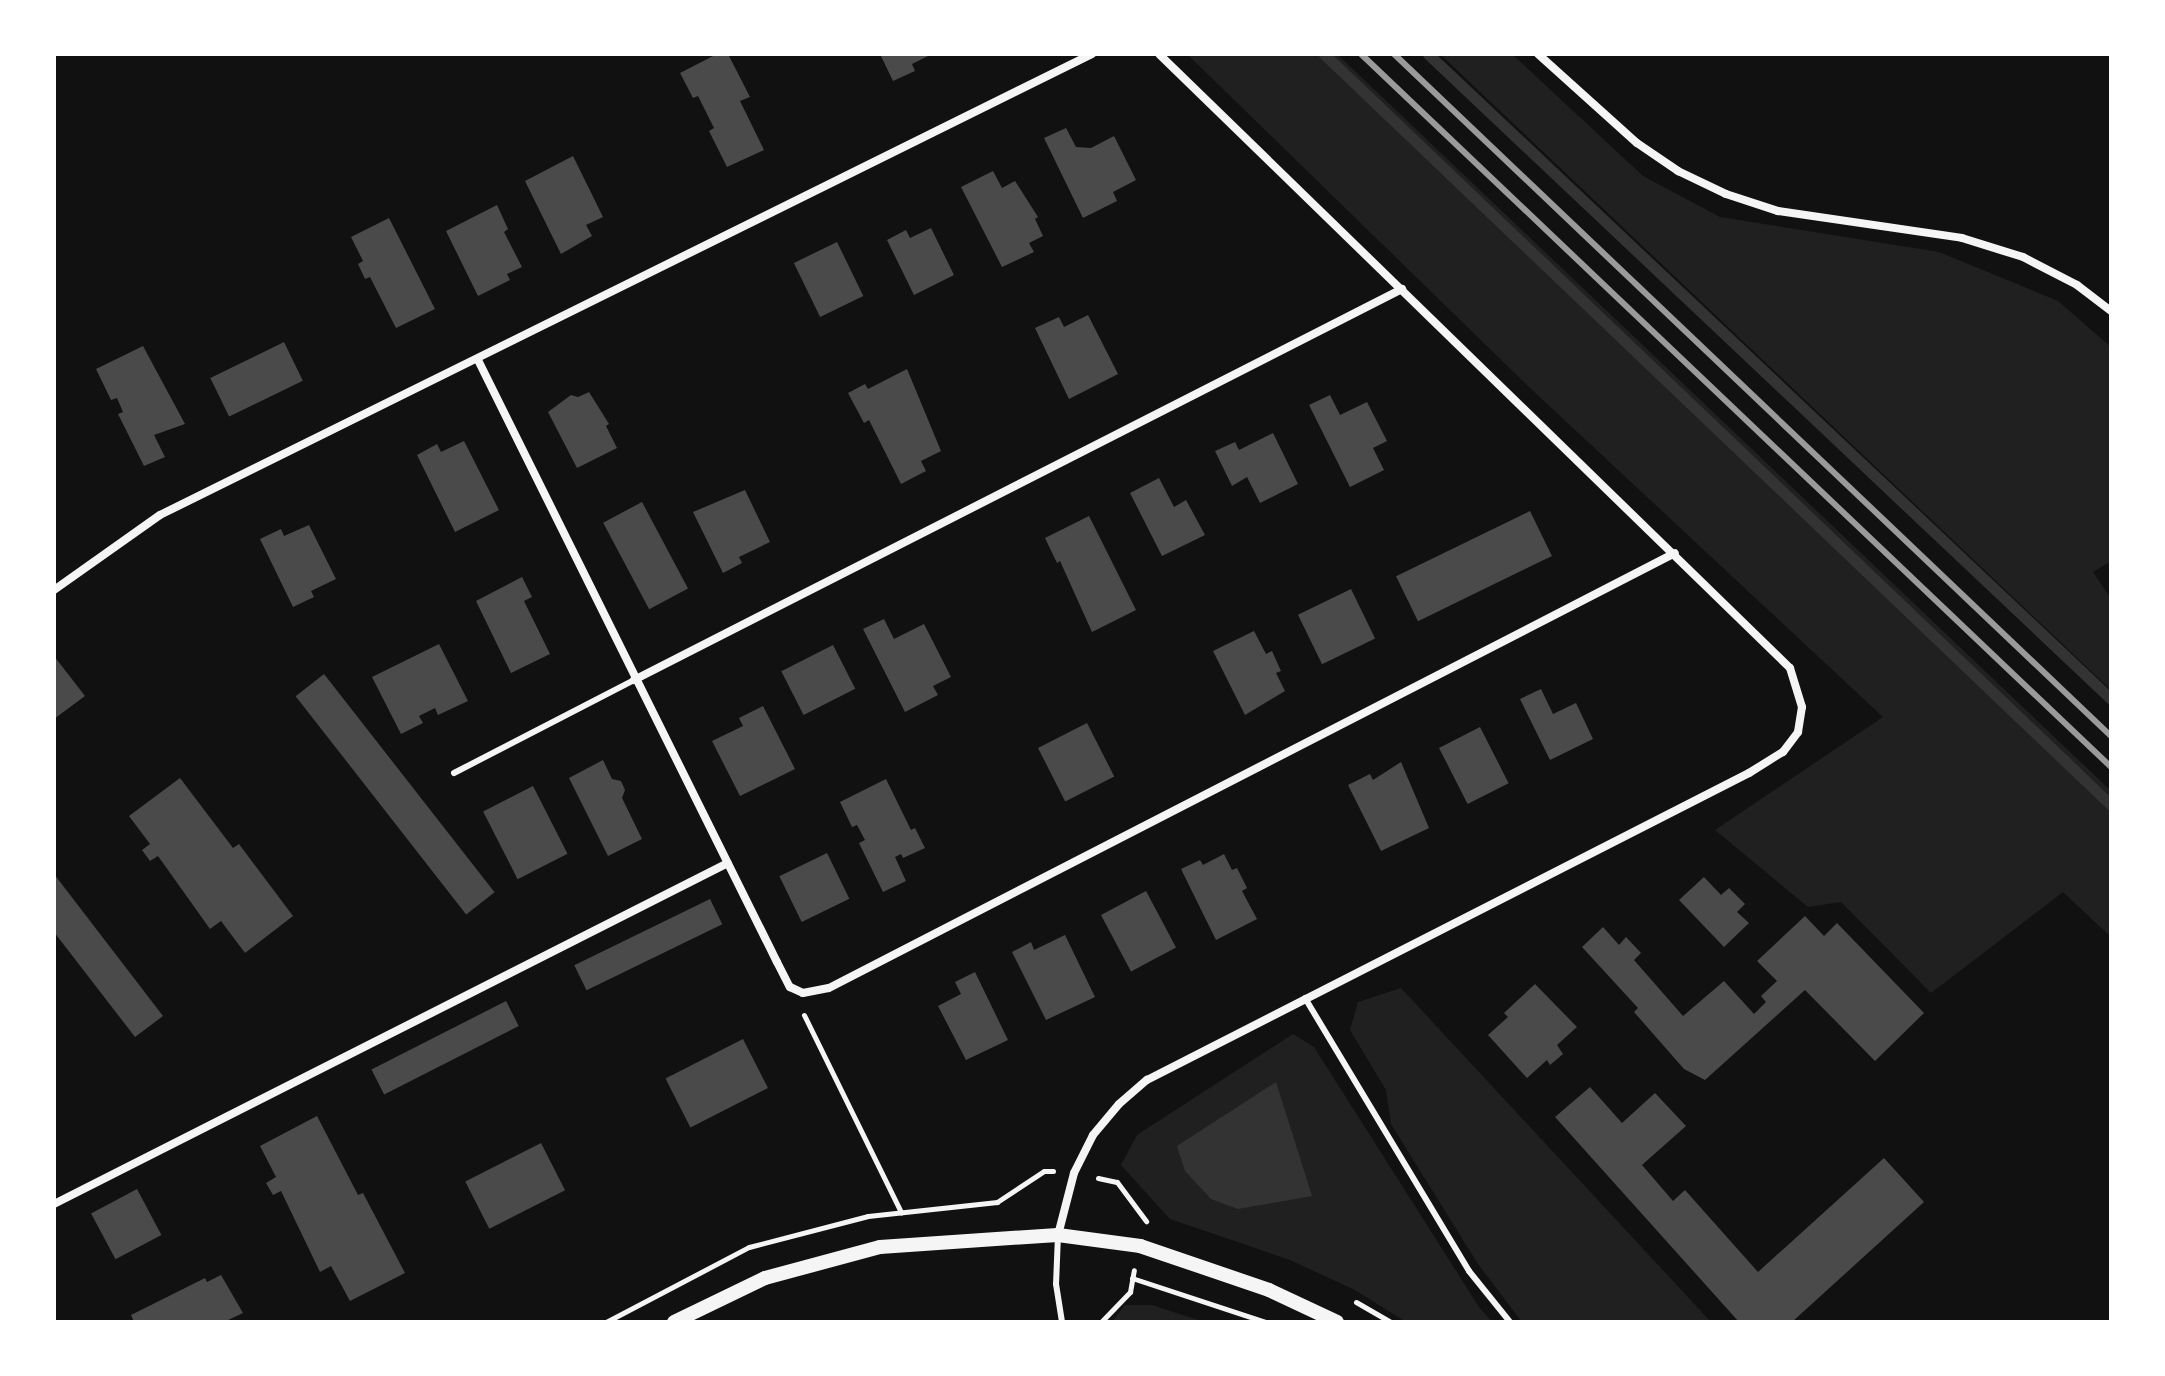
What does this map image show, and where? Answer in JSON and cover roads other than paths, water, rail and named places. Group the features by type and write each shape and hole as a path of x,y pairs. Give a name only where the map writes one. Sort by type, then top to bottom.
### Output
{"street":[{"path":"54,590 160,515 1092,54"},
{"path":"1058,1235 1074,1173 1093,1135 1119,1104 1147,1080 1749,773 1783,752 1798,732 1802,707 1790,668 1159,54"},
{"path":"1538,54 1637,143 1678,171 1726,194 1778,211 1962,238 2023,257 2077,285 2111,311"},
{"path":"634,680 1402,289"},
{"path":"478,360 634,680 790,987 803,993 829,988 1675,553"},
{"path":"54,1204 728,863"},
{"path":"674,1322 765,1278 880,1247 1058,1235 1140,1246 1269,1290 1337,1322"}],"lane":[{"path":"454,773 634,680"},
{"path":"1305,998 1469,1271 1510,1322"},
{"path":"1058,1235 1056,1284 1062,1322"}],"waterway":[{"path":"1324,54 2111,805"},
{"path":"1428,54 2111,699"}],"railway":[{"path":"1361,54 2111,767"},
{"path":"1394,54 2111,736"}]}
